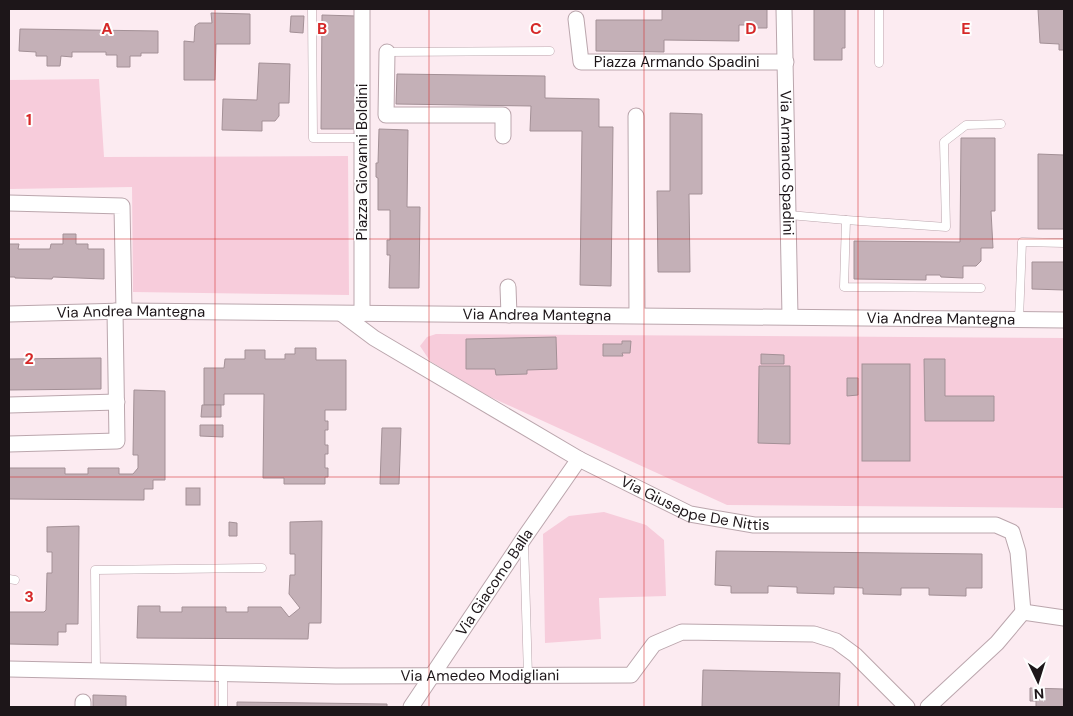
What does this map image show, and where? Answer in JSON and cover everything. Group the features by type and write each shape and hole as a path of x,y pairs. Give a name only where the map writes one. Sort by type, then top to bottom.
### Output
{"street":[{"name":"Piazza Giovanni Boldini","path":"362,9 362,314"},
{"name":"Via Armando Spadini","path":"784,9 790,316"},
{"name":"Piazza Armando Spadini","path":"576,19 581,62 786,62"},
{"path":"387,52 386,115 503,115 503,136"},
{"path":"636,116 637,315"},
{"path":"9,203 122,206 117,441 9,444"},
{"path":"508,287 509,315"},
{"name":"Via Andrea Mantegna","path":"9,314 120,311 1064,320"},
{"name":"Via Giuseppe De Nittis","path":"342,314 374,338 579,459 690,514 754,525 996,525 1012,532 1018,552 1024,612"},
{"path":"9,404 117,402"},
{"name":"Via Giacomo Balla","path":"412,707 579,459"},
{"path":"928,707 997,643 1024,612 1064,618"},
{"name":"Via Amedeo Modigliani","path":"9,669 223,675 431,677 631,675 654,644 682,632 814,634 836,641 855,655 907,707"}],"lane":[{"path":"312,9 313,138 362,138"},
{"path":"879,9 880,63"},
{"path":"387,52 550,51"},
{"path":"789,215 946,227 944,142 966,125 1001,124"},
{"path":"846,220 844,287 981,288"},
{"path":"1019,319 1022,242 1064,243"},
{"path":"524,538 528,676"},
{"path":"96,671 95,570 262,568"},
{"path":"223,675 223,707"}],"shaded area":[{"path":"99,79 104,157 348,156 349,295 133,292 132,187 9,189 9,80"},
{"path":"436,334 1064,338 1064,508 727,505 486,395 430,361 420,346 427,337"},
{"path":"604,512 646,525 664,540 666,596 599,598 601,639 545,643 543,534 569,516"}],"building":[{"path":"662,9 767,9 767,28 749,28 749,25 739,25 739,41 664,40 664,52 596,51 596,20 662,20"},
{"path":"814,9 845,9 845,48 842,48 842,60 814,60"},
{"path":"1038,9 1064,9 1064,50 1059,50 1059,44 1040,43"},
{"path":"211,13 250,14 250,44 216,44 215,80 184,80 184,41 194,42 195,26 199,23 212,23"},
{"path":"322,15 356,16 355,129 321,129"},
{"path":"291,16 304,16 303,33 290,32"},
{"path":"20,29 158,31 158,53 141,53 141,56 130,56 130,67 117,67 117,55 106,55 106,52 72,52 72,57 61,56 60,66 47,66 47,56 36,56 36,52 19,51"},
{"path":"259,63 290,64 289,103 279,103 279,116 275,121 262,121 262,131 222,130 223,99 257,100"},
{"path":"397,74 545,76 545,98 599,99 599,127 613,127 611,286 580,285 582,131 530,131 531,106 396,104"},
{"path":"670,113 702,114 702,194 689,194 690,272 658,272 657,191 670,191"},
{"path":"379,129 408,130 407,207 420,207 419,288 389,288 390,255 387,255 387,240 390,240 390,210 378,210 376,163 378,163"},
{"path":"961,138 995,138 995,211 991,211 993,248 981,248 981,261 976,266 963,266 963,278 926,275 926,280 854,279 854,241 960,242"},
{"path":"1038,154 1064,155 1064,229 1038,229"},
{"path":"63,234 76,234 76,244 88,244 88,249 104,249 104,279 9,277 9,244 19,244 18,249 50,249 51,244 63,244"},
{"path":"1032,262 1064,262 1064,290 1032,289"},
{"path":"556,337 557,369 527,370 527,374 496,375 495,369 466,369 466,339"},
{"path":"622,341 631,341 630,353 622,353 623,356 603,356 603,344 622,344"},
{"path":"295,348 316,348 316,360 346,360 346,410 325,410 325,421 328,421 328,430 325,430 325,445 328,445 328,454 325,454 325,468 328,468 328,477 325,477 325,484 284,484 284,478 263,478 264,394 224,394 224,405 204,405 204,368 224,368 225,359 245,359 245,350 265,350 265,359 285,359 285,354 295,354"},
{"path":"761,354 784,355 784,364 761,364"},
{"path":"101,358 101,389 9,390 9,359"},
{"path":"924,359 945,359 945,396 994,396 994,421 925,421"},
{"path":"862,364 910,364 910,461 862,461"},
{"path":"759,366 790,366 790,444 758,443"},
{"path":"847,378 858,378 858,395 847,396"},
{"path":"134,390 165,391 165,480 153,480 153,489 144,489 144,500 9,499 9,468 65,468 65,474 88,474 88,468 119,468 119,474 133,474 138,468 138,455 133,455"},
{"path":"202,405 221,405 221,417 201,417"},
{"path":"200,425 223,425 223,437 200,436"},
{"path":"382,428 401,428 399,484 380,484"},
{"path":"186,488 200,488 200,505 186,505"},
{"path":"322,521 321,623 309,623 308,639 137,638 138,606 160,606 160,612 182,612 182,607 226,607 226,612 248,612 248,607 281,607 289,617 300,608 289,594 290,575 295,575 295,554 290,554 290,522"},
{"path":"229,522 237,523 237,536 229,536"},
{"path":"79,526 78,624 66,624 66,632 58,632 58,645 9,644 9,612 44,612 46,610 47,573 52,573 52,552 47,552 47,527"},
{"path":"716,551 982,554 982,588 966,588 966,596 929,595 929,588 901,588 901,595 863,594 863,588 834,587 834,594 797,593 797,587 768,586 768,593 731,593 731,586 715,585"},
{"path":"703,670 840,673 839,707 702,707"},
{"path":"1030,688 1064,689 1064,707 1036,707 1036,701 1030,701"},
{"path":"93,695 126,696 126,707 93,707"},
{"path":"237,702 387,704 387,707 237,707"}]}
